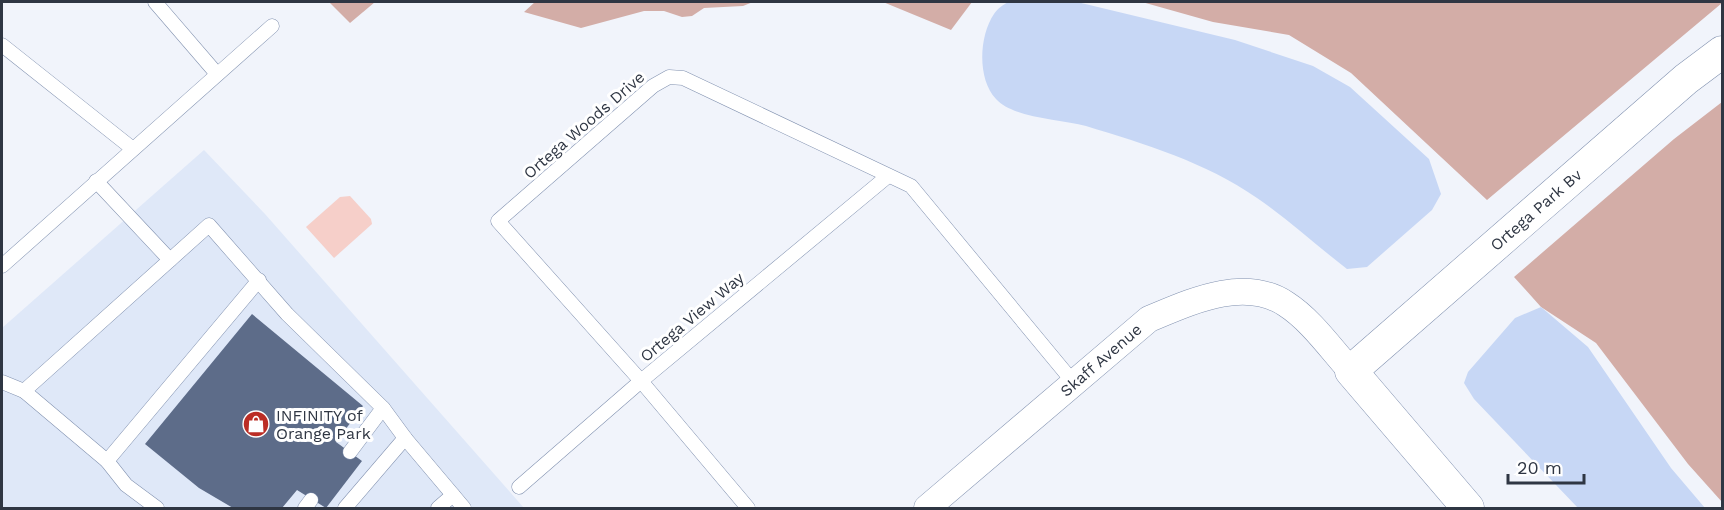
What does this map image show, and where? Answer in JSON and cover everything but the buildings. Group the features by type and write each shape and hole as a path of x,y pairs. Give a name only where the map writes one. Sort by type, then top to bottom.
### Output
{"street":[{"name":"Ortega Park Bv","path":"1351,371 1686,79 1722,52"},
{"name":"Skaff Avenue","path":"927,508 1149,319 1212,295 1252,291 1286,304 1351,371 1468,508"}],"lane":[{"path":"154,2 217,74"},
{"path":"2,266 272,26"},
{"path":"2,45 133,149"},
{"name":"Ortega Woods Drive","path":"748,508 641,381 498,221 653,86 669,77 682,78 911,186 1074,383"},
{"name":"Ortega View Way","path":"519,487 641,381 888,176"},
{"path":"96,182 170,260"},
{"path":"24,391 209,225 287,314 383,408 464,508"},
{"path":"107,461 259,280"},
{"path":"2,382 24,391 107,461 126,485 157,508"},
{"path":"350,452 383,408"},
{"path":"345,508 405,438"},
{"path":"438,508 453,495"}],"shaded area":[{"path":"329,2 375,2 350,23"},
{"path":"535,2 753,2 743,6 704,8 692,16 682,17 664,11 644,11 581,28 524,12"},
{"path":"883,2 972,2 951,30"},
{"path":"1142,2 1722,3 1487,200 1351,73 1289,35 1213,22"},
{"path":"1722,102 1722,502 1688,464 1596,343 1541,307 1514,277 1674,139"},
{"path":"204,150 265,214 524,508 2,508 2,328"},
{"path":"350,196 371,219 372,224 334,258 306,227 340,197"}],"water":[{"path":"1008,2 1077,2 1235,40 1313,66 1350,87 1429,159 1441,194 1432,210 1367,267 1347,269 1269,206 1217,174 1174,155 1086,126 1025,114 996,99 990,91 983,69 983,45 994,14"},
{"path":"1541,307 1588,347 1671,468 1705,508 1578,508 1474,399 1464,383 1468,372 1515,318"}],"place":[{"name":"INFINITY of Orange Park","path":"256,424"}]}
